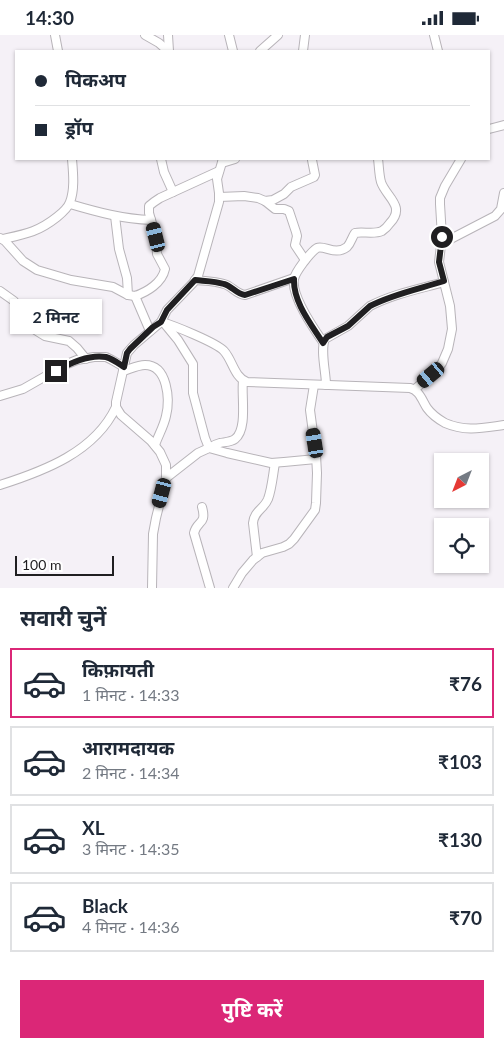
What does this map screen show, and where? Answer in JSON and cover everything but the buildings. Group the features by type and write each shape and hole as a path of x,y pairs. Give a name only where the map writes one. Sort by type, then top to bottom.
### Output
{"street":[{"path":"55,35 58,50"},
{"path":"145,35 167,50"},
{"path":"168,35 168,50"},
{"path":"229,35 232,50"},
{"path":"261,50 278,35"},
{"path":"303,50 305,35"},
{"path":"434,35 438,50"},
{"path":"490,129 504,125"},
{"path":"1,238 28,233 44,227 62,213 70,203 73,184 72,160"},
{"path":"161,160 172,192"},
{"path":"265,201 278,198 291,187 314,177 312,160"},
{"path":"326,385 323,343 301,306 294,288 294,279 306,260 317,248 334,251 345,248 351,242 355,233 381,231 393,220 396,209 391,196 381,183 378,160"},
{"path":"414,389 437,370 448,349 452,320 439,262 442,237 440,198 460,160"},
{"path":"0,485 46,469 70,456 104,427 116,407 116,398 127,353 162,322 167,310 200,272 220,197 217,179 222,161"},
{"path":"1,238 23,261 37,270 71,280 113,287 131,295 154,286 163,277 165,269 156,250 152,220 148,209 151,204 172,192 219,171"},
{"path":"441,244 496,216 501,209 504,193"},
{"path":"220,197 244,196 258,198 275,209 289,211 297,236 295,245 306,260"},
{"path":"70,203 115,216 152,220"},
{"path":"115,216 119,249 131,295 150,331"},
{"path":"195,280 221,283 245,295 294,279"},
{"path":"323,343 327,337 348,326 370,306 444,281"},
{"path":"0,291 14,301 22,319 29,326 45,336 69,341 78,348 86,359"},
{"path":"162,322 175,326 221,348 243,381 253,383 404,387 418,392 434,417 456,427 472,429 504,425"},
{"path":"162,322 172,332 192,363 193,393 204,438 209,448 275,463 316,459"},
{"path":"0,396 23,389 66,364 77,360 106,357 123,369 144,365 152,366 165,381 167,402 166,415 155,445"},
{"path":"166,478 198,453 216,444 232,441 238,436 242,427 243,381"},
{"path":"232,588 256,557 262,553 289,544 301,532 315,510 316,459 310,409 314,385"},
{"path":"116,407 124,418 155,445 166,465 166,478 153,534 152,588"},
{"path":"256,557 254,518 268,499 275,463"},
{"path":"202,507 204,519 194,533 210,588"}],"route":[{"path":"56,371 66,364 94,357 106,357 124,367 127,353 130,349 161,322 167,310 195,280 221,283 230,286 237,293 245,295 294,279 295,293 323,343 327,337 348,326 370,306 380,301 444,281 439,262 442,237"}]}
